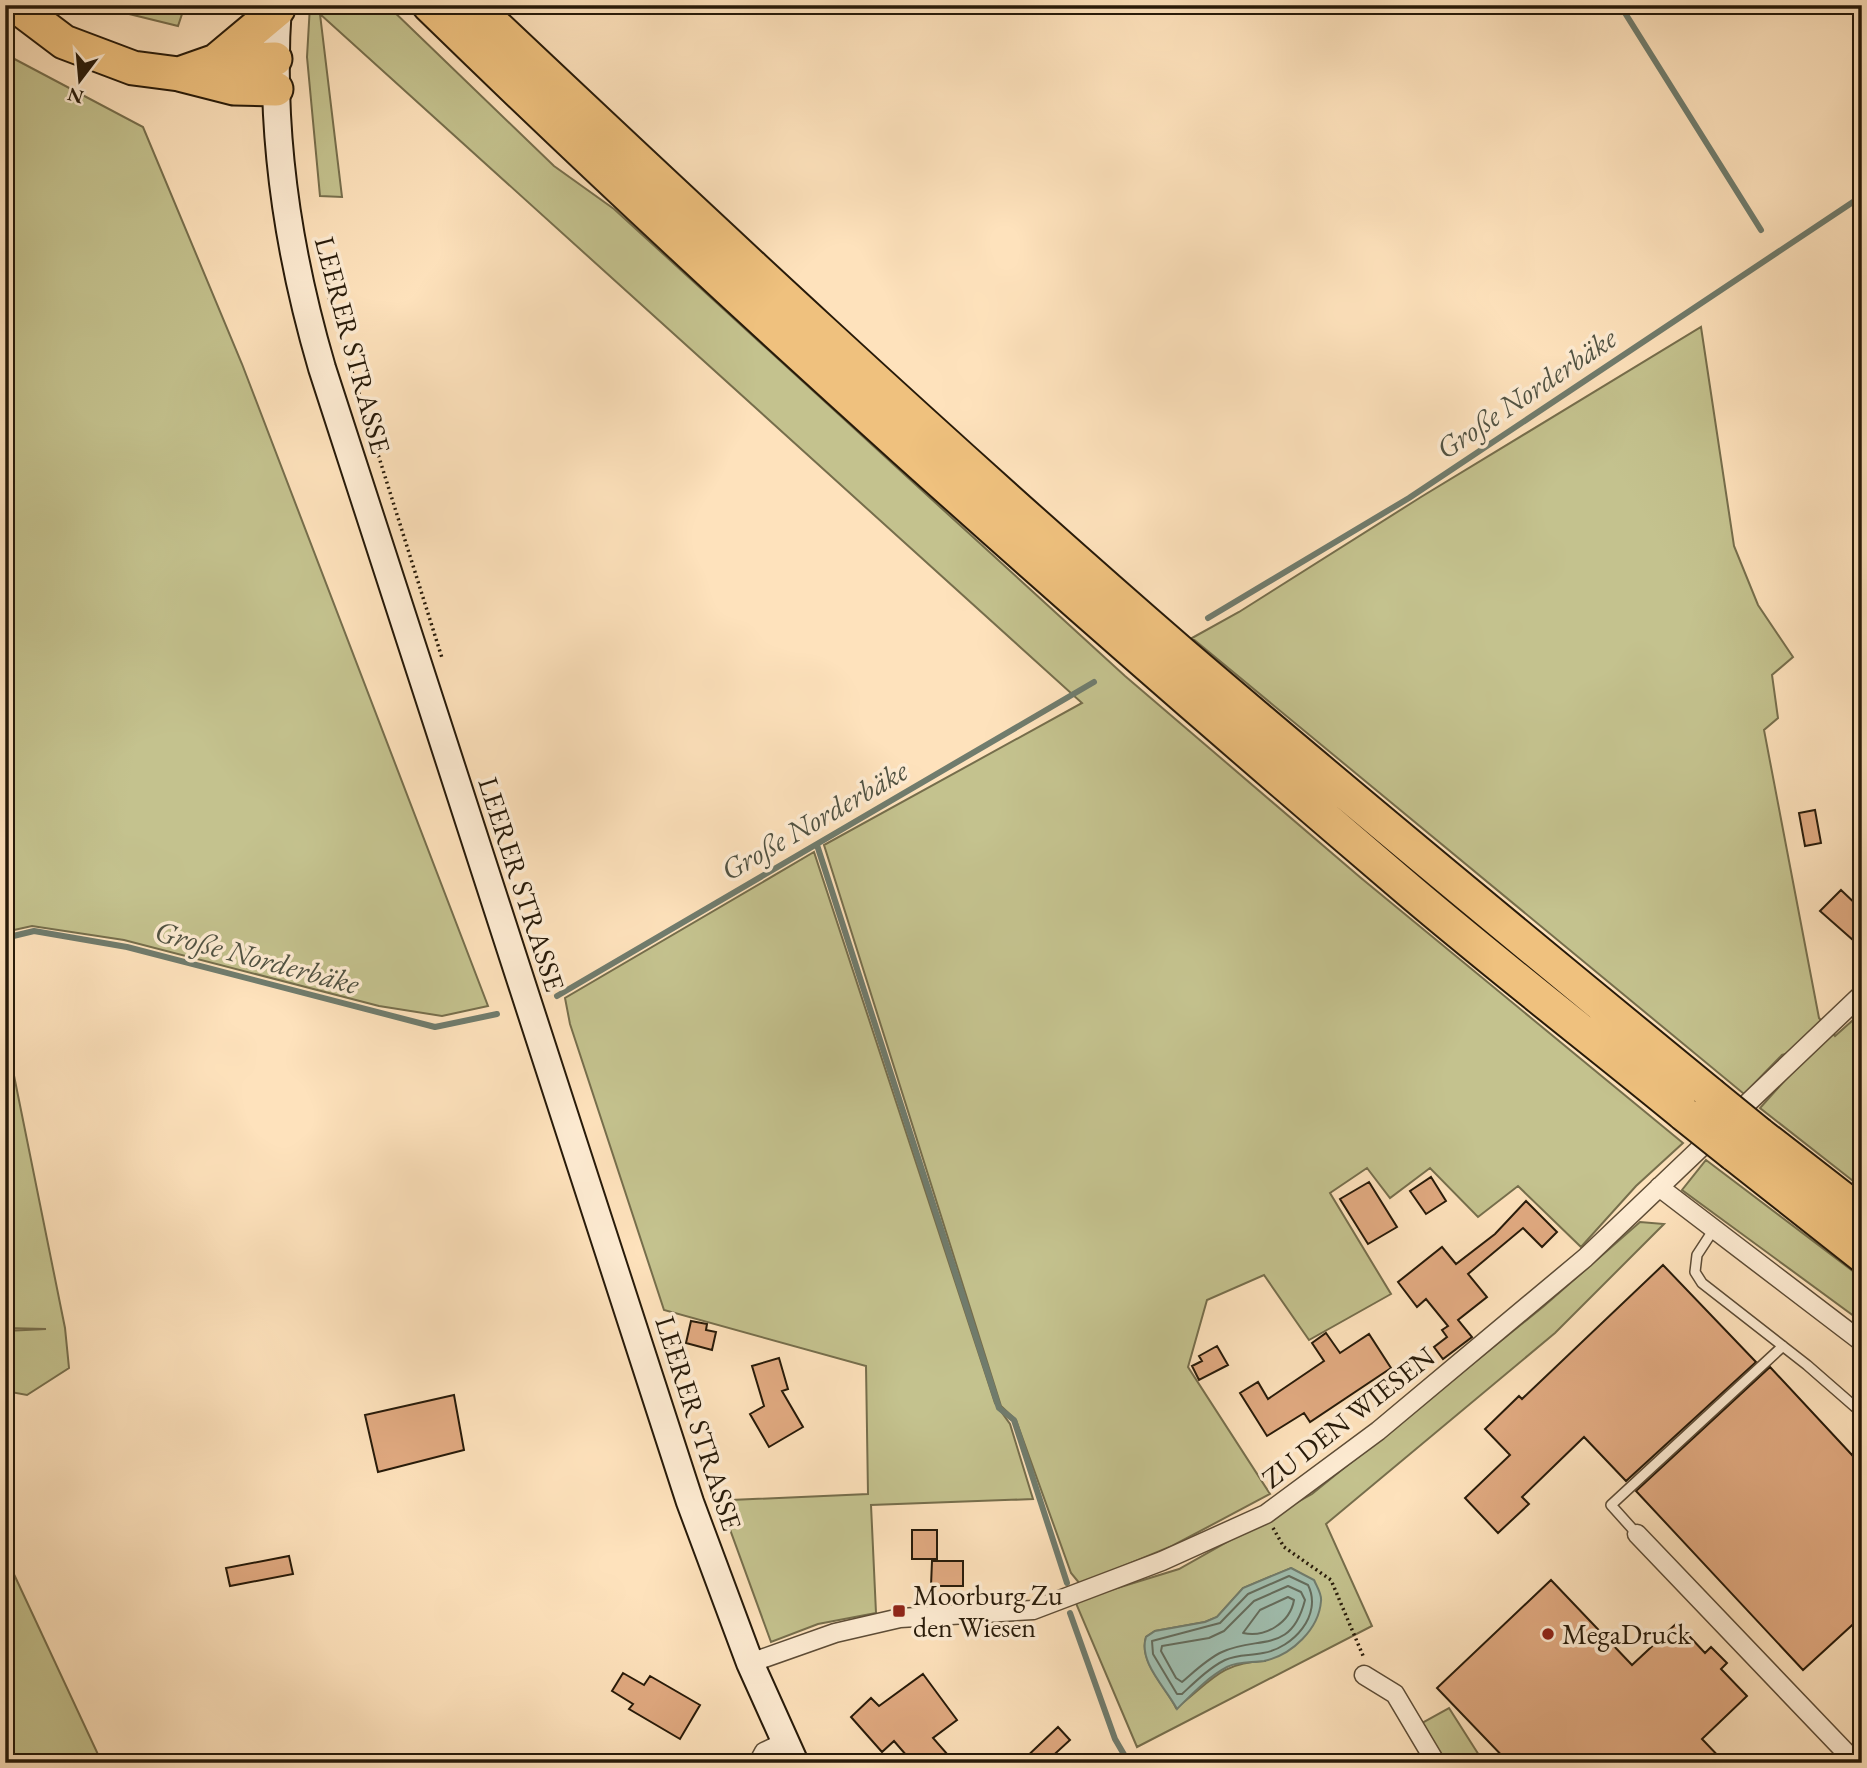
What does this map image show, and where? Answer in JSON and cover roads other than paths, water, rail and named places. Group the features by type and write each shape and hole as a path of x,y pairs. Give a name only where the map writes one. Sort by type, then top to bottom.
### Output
{"highway":[{"path":"15,5 64,42 92,55 133,68 180,74 234,88 276,74"},
{"path":"429,5 618,189 991,528 1401,883 1684,1114 1746,1144 1862,1214"},
{"path":"473,5 685,206 1017,508 1424,861 1710,1094 1746,1144 1862,1255"},
{"path":"180,74 216,61 278,7"},
{"path":"216,61 276,74"}],"main road":[{"name":"LEERER STRASSE","path":"278,7 278,157 296,275 321,368 690,1502 750,1663 790,1753"}],"street":[{"name":"ZU DEN WIESEN","path":"750,1663 835,1633 900,1618 1033,1610 1162,1561 1266,1514 1378,1431 1585,1258 1862,994"},
{"path":"1659,1188 1862,1342"},
{"path":"1637,1534 1856,1763"},
{"path":"1364,1675 1395,1694 1436,1763"},
{"path":"758,1763 764,1752 790,1753"}],"lane":[{"path":"1714,1230 1697,1255 1695,1272 1702,1283 1783,1346 1862,1413"},
{"path":"1637,1534 1611,1505 1783,1346"}],"water":[{"path":"1291,1568 1314,1580 1320,1593 1319,1611 1309,1631 1294,1647 1274,1658 1236,1664 1220,1671 1177,1709 1149,1665 1146,1637 1155,1631 1205,1622 1217,1617 1243,1588"}],"waterway":[{"path":"1620,5 1761,230"},
{"name":"Große Norderbäke","path":"1208,618 1409,498 1862,196"},
{"name":"Große Norderbäke","path":"557,996 1094,682"},
{"path":"817,845 999,1408 1014,1420 1067,1583"},
{"name":"Große Norderbäke","path":"5,938 34,931 127,947 435,1027 497,1014"},
{"path":"1070,1613 1115,1739 1129,1763"}],"place":[{"name":"Moorburg Zu den Wiesen","path":"899,1611"},
{"name":"MegaDruck","path":"1548,1634"}]}
